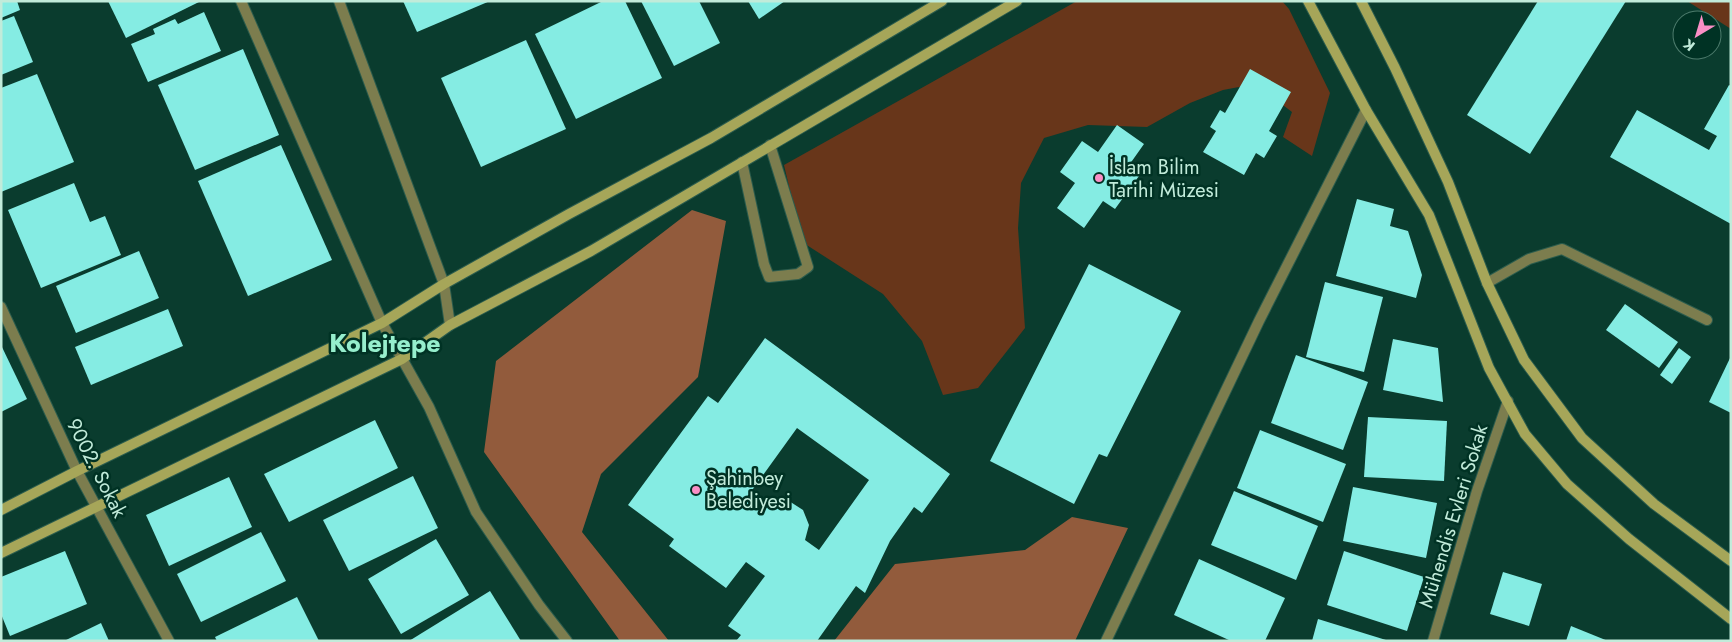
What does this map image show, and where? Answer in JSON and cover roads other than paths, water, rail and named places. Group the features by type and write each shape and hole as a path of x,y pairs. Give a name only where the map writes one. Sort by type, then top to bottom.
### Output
{"street":[{"path":"241,1 382,323 429,407 476,512 539,605 567,641"},
{"path":"340,1 444,284 450,325"},
{"path":"1,510 77,471 382,323 444,284 711,138 942,1"},
{"path":"1,553 402,360 450,325 591,251 1017,1"},
{"path":"1308,1 1366,110 1429,215 1489,368 1525,434 1568,484 1629,539 1731,619"},
{"path":"1361,1 1395,68 1448,182 1487,283 1524,360 1582,438 1654,504 1731,560"},
{"path":"1106,641 1259,321 1366,110"},
{"path":"742,162 764,264 769,277 798,274 808,267 770,145"},
{"path":"1487,283 1529,259 1562,249 1707,320"},
{"name":"9002. Sokak","path":"1,307 77,471 169,641"},
{"name":"Mühendis Evleri Sokak","path":"1434,641 1476,491 1508,402"}],"place":[{"name":"İslam Bilim Tarihi Müzesi","path":"1099,178"},
{"name":"Şahinbey Belediyesi","path":"696,490"}],"district":[{"name":"Kolejtepe","path":"385,343"}]}
